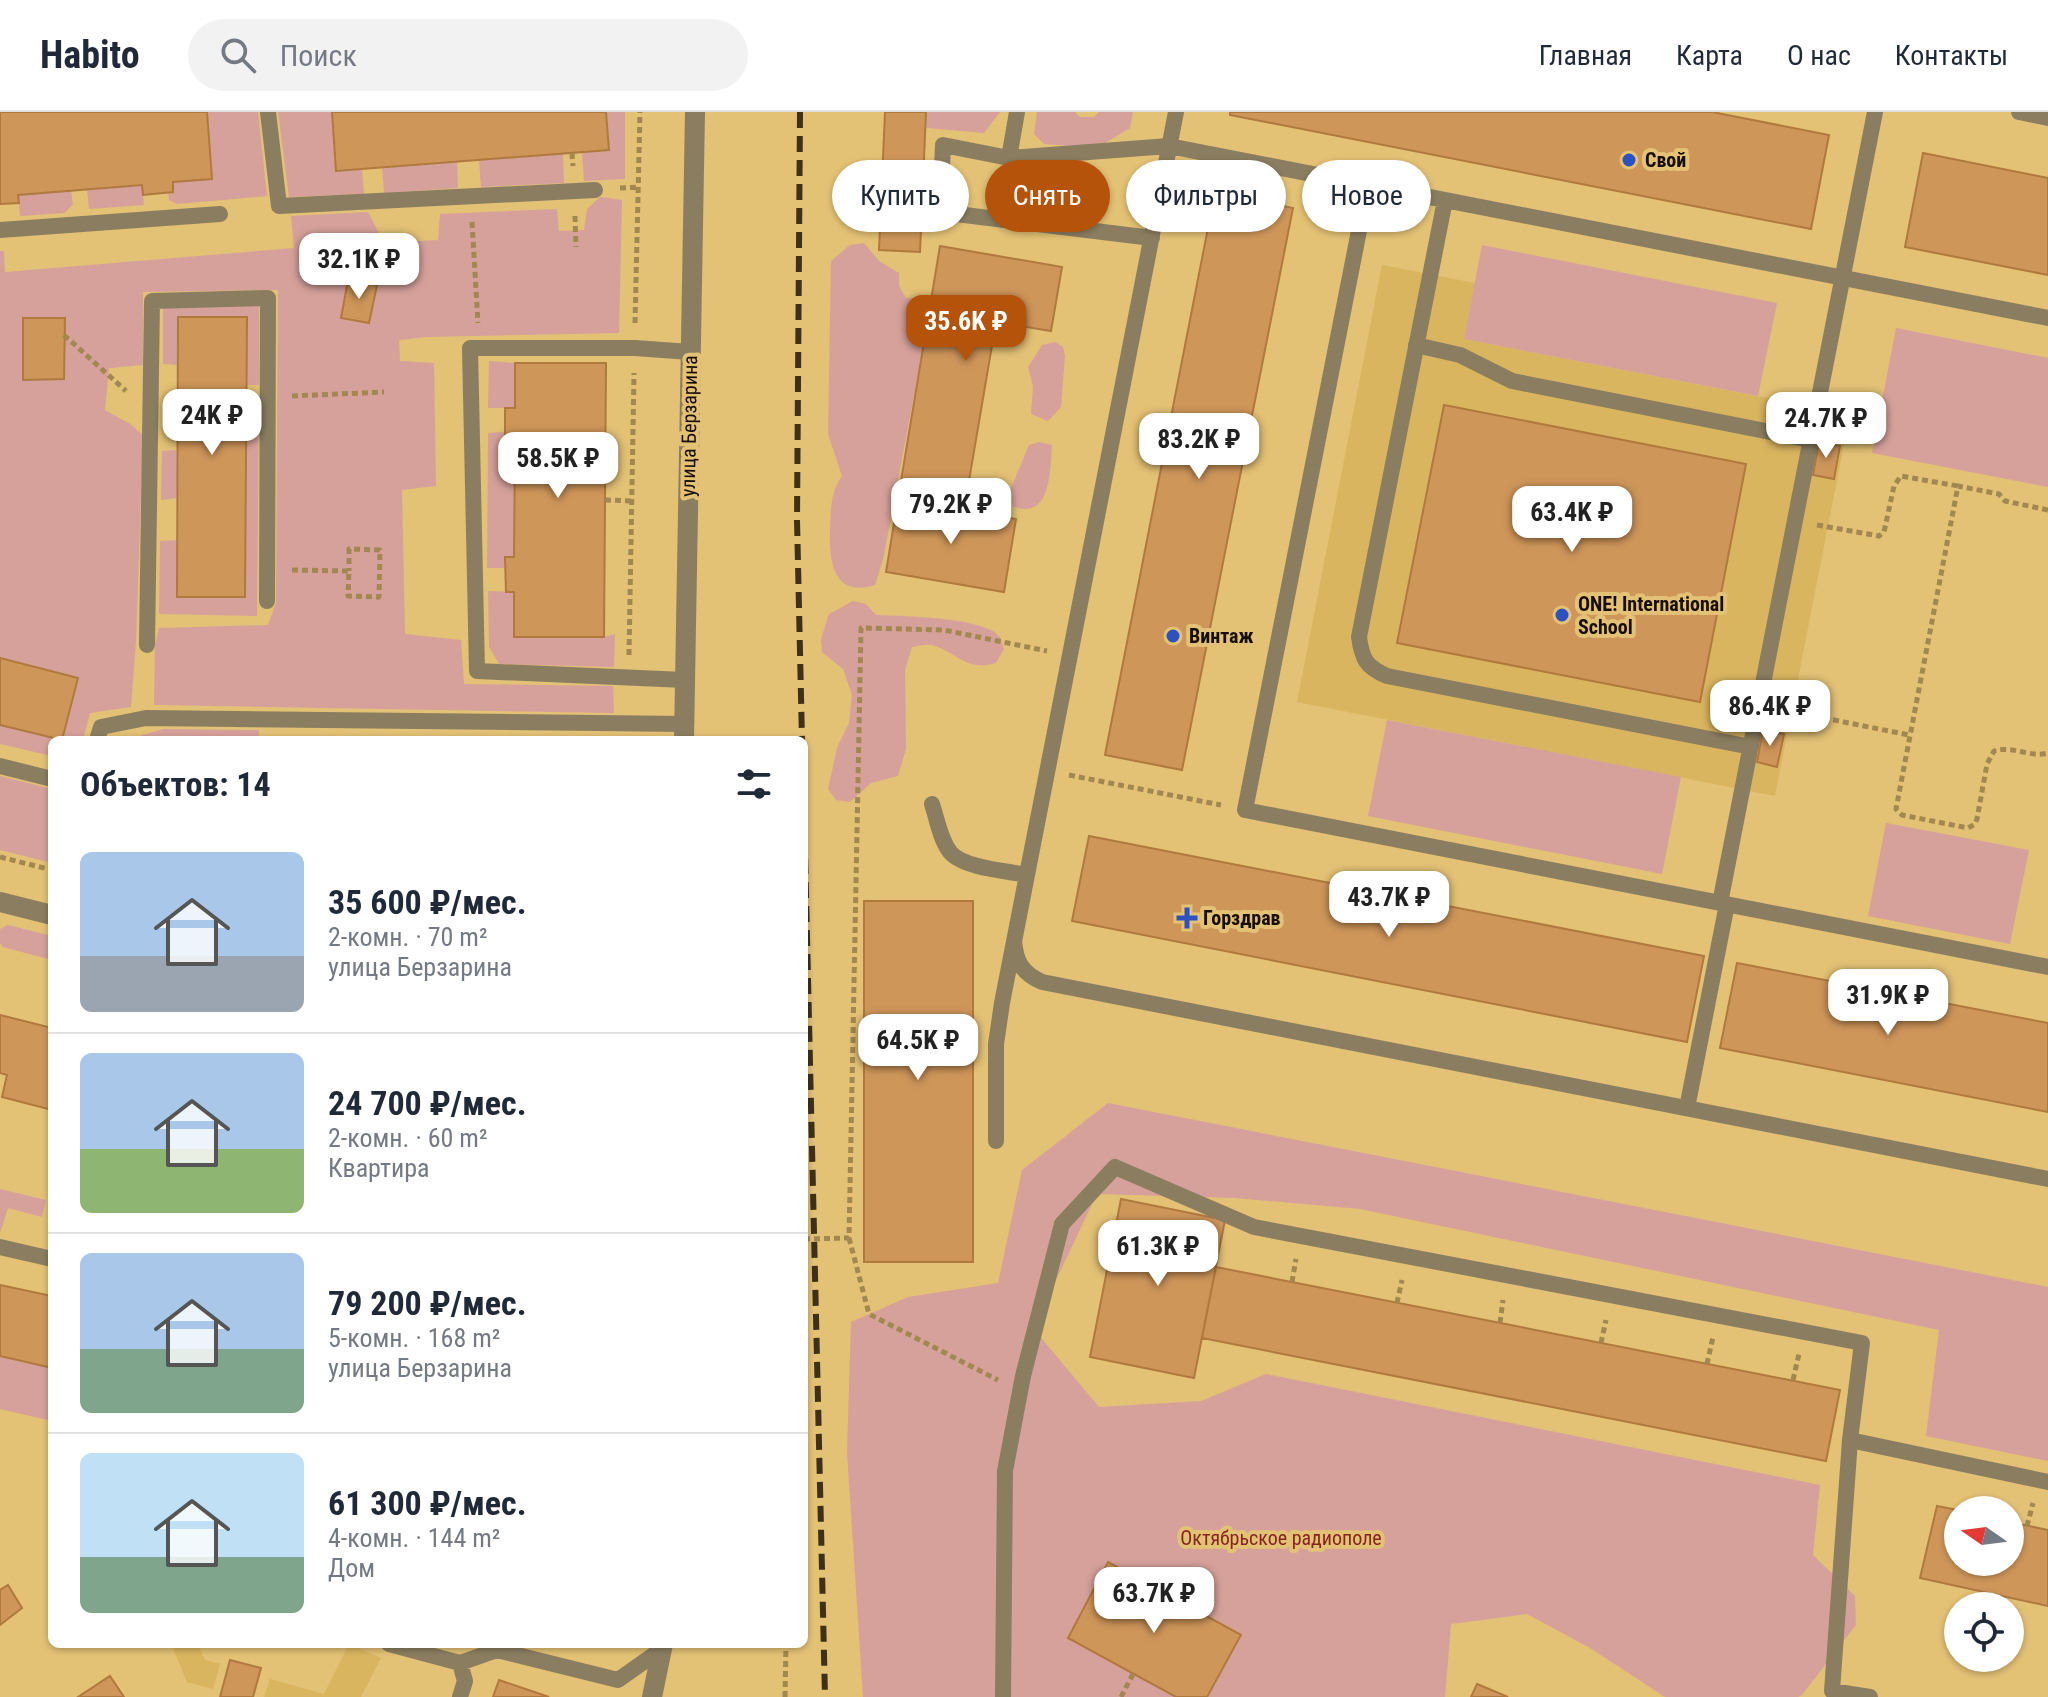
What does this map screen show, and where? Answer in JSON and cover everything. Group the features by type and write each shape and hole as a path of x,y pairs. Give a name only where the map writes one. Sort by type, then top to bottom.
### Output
{"street":[{"name":"улица Берзарина","path":"684,732 695,112"},
{"path":"0,902 48,914"},
{"path":"652,1697 662,1648"}],"lane":[{"path":"268,112 279,206 595,190"},
{"path":"1009,158 1017,112"},
{"path":"996,1141 997,1027 1176,112"},
{"path":"1687,1108 1751,747 1875,112"},
{"path":"2019,112 2048,118"},
{"path":"1152,238 940,212 943,145 1009,158 1169,146 1302,172"},
{"path":"1431,197 2048,318"},
{"path":"1445,200 1359,637 1361,657 1370,668 1387,676 1751,747"},
{"path":"0,230 220,214"},
{"path":"1359,232 1245,810 2048,967"},
{"path":"147,645 152,301 268,298 267,601"},
{"path":"1416,345 1460,355 1512,381 1811,440"},
{"path":"685,680 477,671 470,348 635,348 690,352"},
{"path":"98,736 101,727 146,718 684,732"},
{"path":"0,766 48,778"},
{"path":"932,804 945,843 961,861 1027,875"},
{"path":"1014,941 1020,967 1042,982 2048,1179"},
{"path":"1006,1695 1005,1471 1021,1389 1062,1224 1115,1167 1254,1227 1862,1343 1850,1440 1832,1691 1870,1697"},
{"path":"0,1247 48,1258"},
{"path":"1850,1440 2048,1482"},
{"path":"404,1648 460,1663 495,1648"},
{"path":"501,1648 618,1680 661,1648"},
{"path":"460,1663 465,1681 460,1697"}],"path":[{"path":"628,679 640,112"},
{"path":"471,196 480,348"},
{"path":"64,335 151,413"},
{"path":"267,397 384,392"},
{"path":"1827,528 1879,536 1884,532 1894,486 1901,476 1999,494 2007,502 2048,510"},
{"path":"1958,486 1896,809 1902,815 1965,828 1975,824 1987,764 1994,751 2006,749 2038,755 2048,753"},
{"path":"605,500 632,501"},
{"path":"349,549 380,550 379,597 348,596 349,571 349,549"},
{"path":"267,569 349,571"},
{"path":"1021,1389 1012,1388 869,1314 849,1238 861,628 944,630 1069,656"},
{"path":"1791,712 1909,735"},
{"path":"1047,771 1245,810"},
{"path":"0,857 48,869"},
{"path":"808,1239 849,1238"},
{"path":"785,1697 786,1648"},
{"path":"1121,1697 1133,1674"}],"shaded area":[{"name":"ONE! International School","path":"1382,265 1475,283 1464,339 1850,414 1775,796 1297,702"},
{"path":"173,1648 200,1648 205,1660 220,1664 213,1689 187,1682"},
{"path":"347,1648 358,1648 381,1658 361,1697 264,1697 270,1679 324,1694"}],"green space":[{"path":"207,112 258,112 267,196 177,204 169,200 168,193 173,192 173,182 212,178"},
{"path":"278,112 332,112 336,170 362,169 364,194 289,197"},
{"path":"606,112 625,112 625,179 584,181 582,152 609,150"},
{"path":"902,112 1000,112 984,133 904,126"},
{"path":"1037,112 1075,112 1080,117 1094,117 1099,112 1133,112 1130,128 1097,148 1044,144 1034,134"},
{"path":"563,153 564,183 481,187 479,160"},
{"path":"457,162 458,188 384,193 382,167"},
{"path":"142,185 144,205 89,209 87,189"},
{"path":"71,190 73,204 65,213 20,216 18,195"},
{"path":"600,197 622,200 619,333 399,340 400,361 434,363 436,486 402,490 405,634 461,640 464,684 613,686 614,713 154,705 155,645 159,628 268,625 276,603 278,290 143,292 143,365 109,368 105,410 143,435 131,707 90,713 84,736 63,736 78,678 0,658 0,251 4,251 5,272 294,248 291,216 368,212 384,243 438,240 440,214 557,209 559,231 584,230 587,209"},
{"path":"864,243 879,261 899,273 899,286 906,298 920,298 927,326 883,560 875,585 861,588 842,582 833,566 831,509 835,489 842,476 828,434 831,261 850,245"},
{"path":"1482,245 1777,303 1758,396 1464,339"},
{"path":"259,305 259,385 246,385 178,317 178,365 163,364 163,308"},
{"path":"1896,328 2048,358 2048,487 1872,453"},
{"path":"1055,342 1063,347 1065,356 1061,407 1048,421 1031,414 1033,386 1028,367 1042,345"},
{"path":"489,361 515,363 515,408 488,408"},
{"path":"259,403 257,616 159,614 160,541 178,540 178,597 245,597 246,404"},
{"path":"505,432 505,445 515,445 514,557 505,557 505,568 487,568 488,433"},
{"path":"1039,442 1052,445 1046,491 1034,507 1025,509 1012,506 1011,488 1029,445"},
{"path":"178,450 178,498 161,500 162,451"},
{"path":"488,591 514,592 514,637 604,637 615,634 614,667 499,664 489,647"},
{"path":"853,601 866,604 876,615 942,619 978,625 1000,637 1004,649 996,663 977,665 932,645 912,647 905,670 906,749 898,776 871,783 850,802 836,800 828,789 837,748 849,723 852,695 843,669 822,652 821,639 829,614"},
{"path":"1387,720 1681,777 1662,874 1368,816"},
{"path":"0,725 48,737 48,755 0,744"},
{"path":"163,729 259,730 259,736 139,736"},
{"path":"0,776 48,788 48,862 0,850"},
{"path":"1886,823 2029,850 2010,944 1868,916"},
{"path":"8,925 48,935 48,959 3,947 0,929"},
{"name":"Октябрьское радиополе","path":"1108,1103 2048,1287 2048,1461 1926,1436 1939,1330 1360,1209 1235,1198 1097,1194 1033,1328 1099,1407 1201,1401 1266,1374 1820,1485 1813,1555 1855,1596 1856,1625 1798,1697 1665,1697 1590,1648 1527,1614 1451,1624 1445,1697 863,1697 847,1452 851,1322 908,1297 998,1283 1022,1170"},
{"path":"0,1189 46,1200 42,1217 8,1208 0,1233"},
{"path":"0,1356 48,1367 48,1420 0,1409"}],"building":[{"path":"0,112 207,112 212,179 173,182 173,192 143,195 142,185 18,195 19,203 0,204"},
{"path":"332,112 606,112 609,150 336,171"},
{"path":"885,112 926,112 924,160 883,160"},
{"path":"1230,112 1712,112 1829,135 1811,229 1230,115"},
{"path":"1923,153 2048,178 2048,275 1905,247"},
{"path":"1286,207 1293,208 1182,770 1105,755 1207,232 1286,232"},
{"path":"880,232 921,232 920,252 879,250"},
{"path":"940,246 1062,267 1051,331 996,322 964,510 898,499"},
{"path":"348,280 377,285 369,323 341,318"},
{"path":"178,317 247,317 245,597 177,597"},
{"path":"23,318 65,318 64,379 23,380"},
{"path":"515,363 606,363 604,637 514,637 514,592 506,592 505,557 514,557 515,445 505,445 505,408 515,408"},
{"name":"ONE! International School","path":"1444,405 1746,464 1700,702 1397,643"},
{"path":"1819,442 1840,446 1834,479 1813,475"},
{"path":"898,499 1016,519 1004,592 886,572"},
{"path":"0,658 78,678 63,736 48,737 0,725"},
{"path":"1763,730 1784,734 1777,767 1757,762"},
{"path":"1089,836 1704,956 1687,1042 1072,921"},
{"path":"864,901 973,901 973,1262 864,1262"},
{"path":"1737,963 2048,1023 2048,1112 1720,1048"},
{"path":"0,1015 48,1027 48,1109 2,1097 7,1075 0,1073"},
{"path":"1121,1199 1225,1220 1194,1378 1090,1357"},
{"path":"1216,1267 1840,1390 1826,1461 1202,1338"},
{"path":"0,1285 48,1295 48,1367 0,1356"},
{"path":"1937,1506 1944,1507 1944,1576 2024,1576 2024,1525 2048,1530 2048,1606 2024,1601 2024,1592 1984,1592 1920,1578"},
{"path":"1108,1562 1241,1635 1207,1697 1176,1697 1068,1638"},
{"path":"8,1585 22,1608 0,1625 0,1590"},
{"path":"230,1660 261,1668 253,1697 220,1697"},
{"path":"110,1676 124,1697 78,1697"},
{"path":"499,1680 549,1697 493,1697"},
{"path":"1477,1684 1508,1697 1471,1697"}],"railway":[{"path":"800,112 797,520 802,736"},
{"path":"808,979 825,1697"}],"place":[{"name":"Свой","path":"1629,160"},
{"name":"ONE! International School","path":"1562,615"},
{"name":"Винтаж","path":"1173,636"},
{"name":"Горздрав","path":"1187,918"}]}
